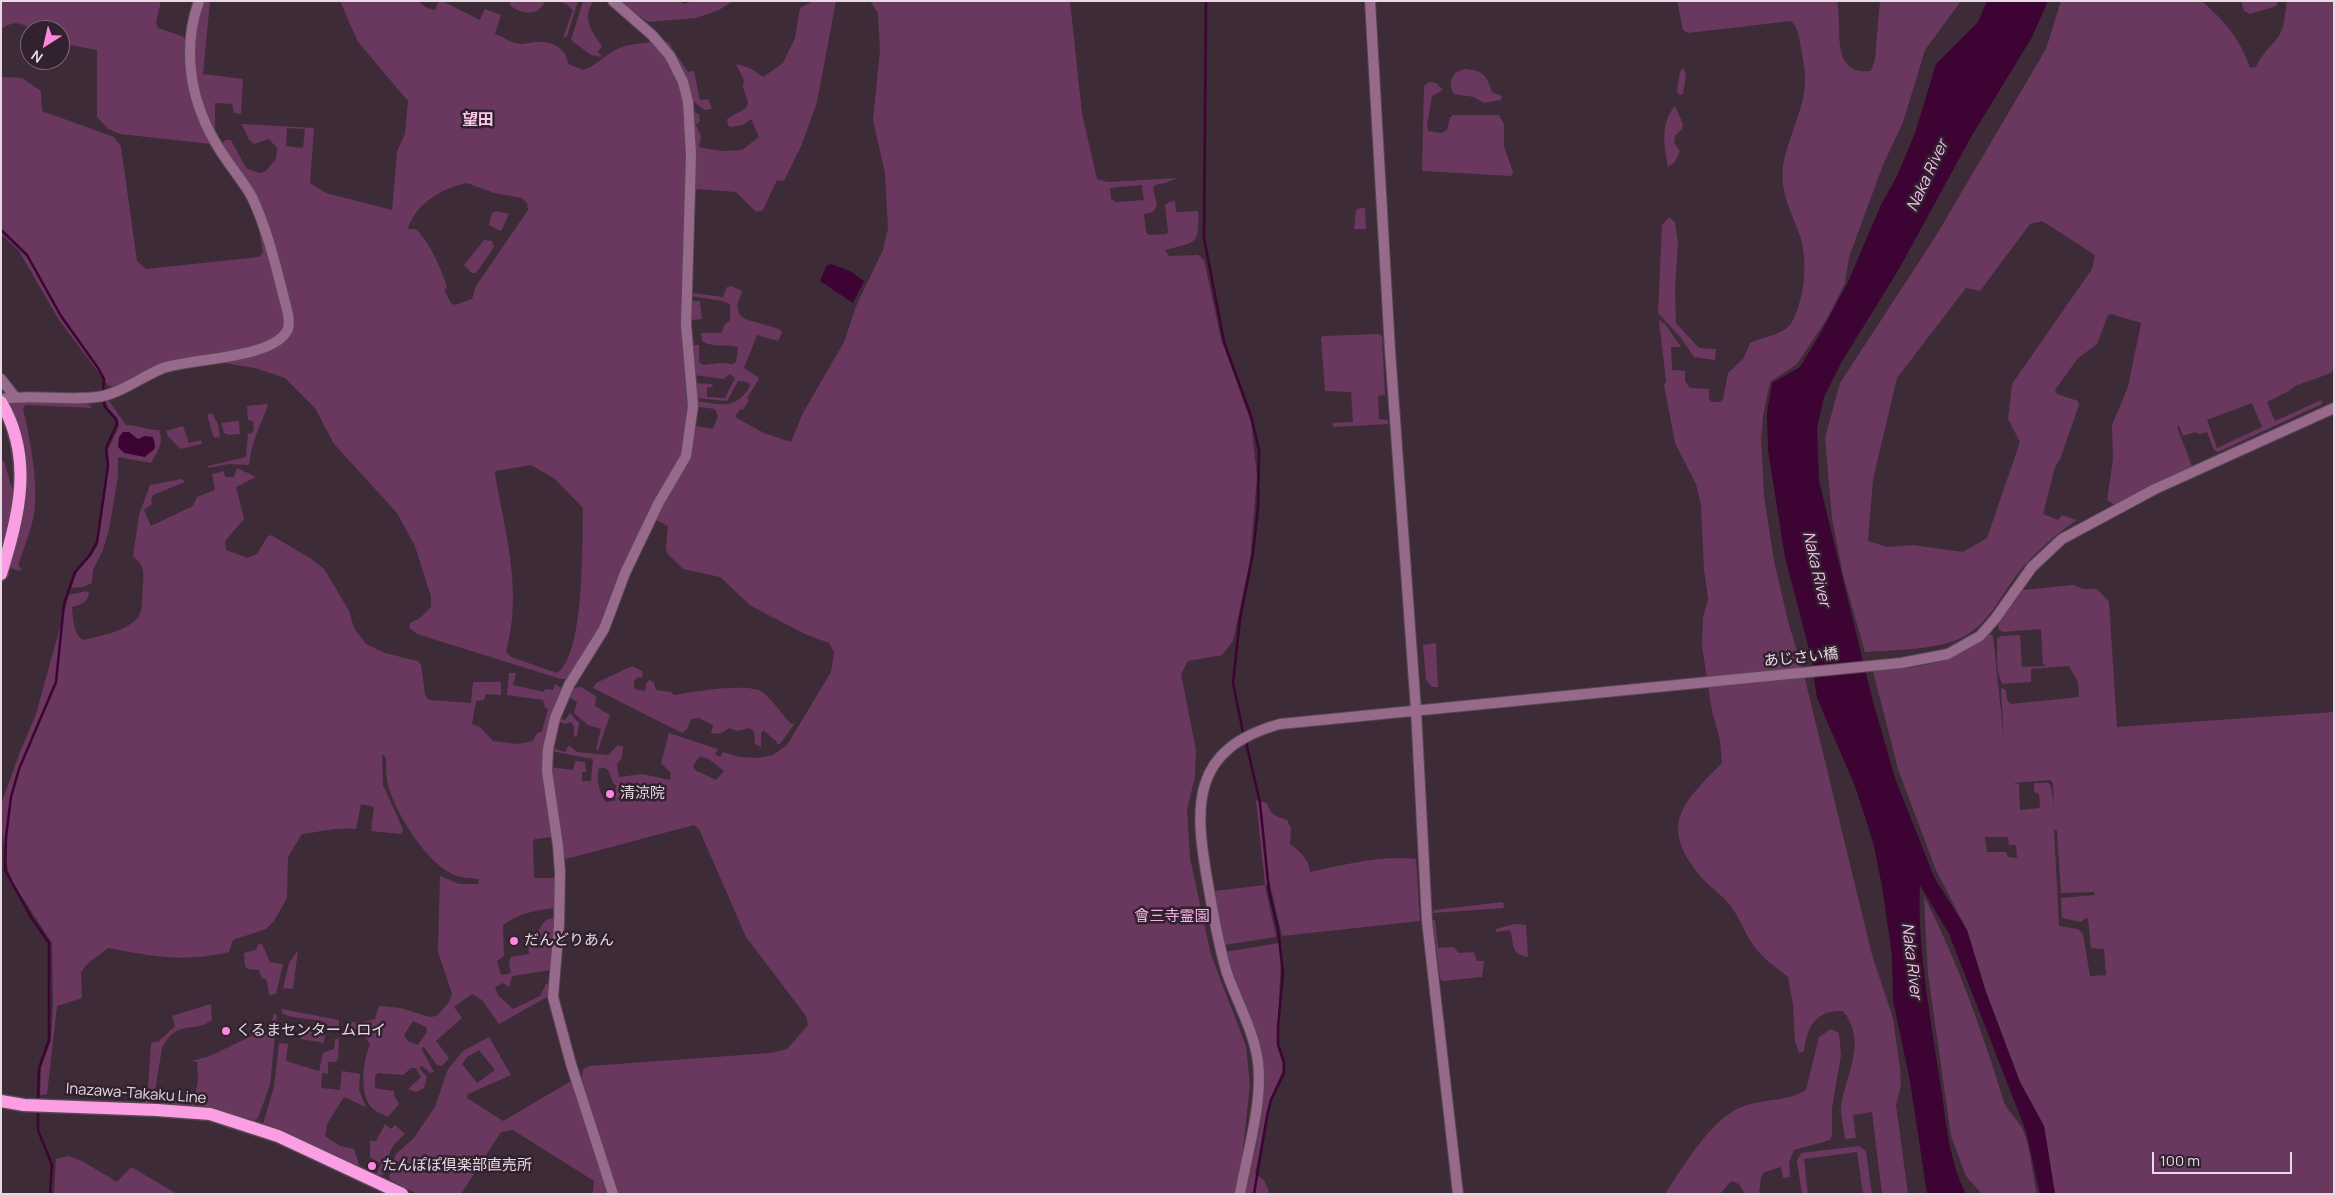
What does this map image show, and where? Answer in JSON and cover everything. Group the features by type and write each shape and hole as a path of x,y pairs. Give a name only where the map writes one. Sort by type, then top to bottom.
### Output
{"main road":[{"path":"1,400 15,434 20,453 22,473 19,510 1,574"},
{"name":"Inazawa-Takaku Line","path":"1,1101 24,1105 128,1108 210,1114 252,1126 278,1136 402,1194"}],"street":[{"path":"1,400 15,397 72,399 98,397 178,364 240,354 271,344 280,339 288,329 289,319 286,306 258,211 251,196 206,126 197,102 190,66 190,42 199,1"},
{"path":"613,1 652,35 670,56 683,82 688,102 691,155 686,324 693,406 686,456 658,504 624,573 604,629 569,686 555,718 548,749 547,771 560,872 559,925 554,997 571,1064 614,1194"},
{"path":"1370,1 1391,360 1416,710 1427,921 1458,1194"},
{"path":"1,379 15,397"},
{"name":"あじさい橋","path":"1240,1194 1257,1102 1258,1063 1255,1045 1227,974 1217,933 1200,833 1200,802 1204,786 1209,773 1230,746 1262,729 1280,724 1901,663 1948,654 1975,639 1995,618 2032,567 2062,539 2156,489 2334,408"}],"green space":[{"path":"1,1 161,1 156,22 158,28 182,36 185,39 187,77 211,144 120,134 108,129 97,117 97,50 70,45 70,20 20,20 20,24 11,24 1,29"},
{"path":"202,1 210,1 203,74 243,79 241,114 234,113 232,104 215,103 215,135 198,102 192,42"},
{"name":"會三寺霊園","path":"340,1 418,1 425,7 435,10 439,1 442,1 480,20 485,9 501,15 495,34 518,44 543,42 553,44 565,54 568,64 583,70 622,47 651,42 668,57 693,112 699,114 700,121 696,125 701,136 699,147 721,151 742,150 759,137 751,119 743,125 731,127 728,125 727,119 746,108 748,102 743,87 744,80 736,64 750,68 763,77 783,63 795,38 800,8 813,1 836,1 817,102 802,144 784,181 777,180 763,210 756,212 736,192 698,189 688,198 690,425 713,429 718,416 715,409 699,407 698,411 696,411 696,401 720,404 733,403 745,394 750,386 747,382 738,381 727,401 696,398 695,383 712,384 713,387 707,387 707,397 725,398 735,378 730,374 724,379 694,375 692,345 699,345 699,362 703,365 733,364 736,362 738,347 715,345 702,341 701,333 721,333 725,324 730,321 730,304 691,296 692,293 723,297 727,287 731,286 742,291 737,306 739,314 745,319 779,329 782,332 778,341 757,335 744,368 759,379 747,398 749,400 743,410 740,409 735,417 764,433 791,442 803,413 844,342 857,304 883,250 888,229 885,173 873,120 880,51 878,13 870,1 1070,1 1082,114 1097,179 1108,182 1178,178 1155,185 1153,188 1157,206 1153,212 1144,214 1146,232 1149,235 1167,234 1165,205 1169,202 1175,201 1176,212 1198,211 1198,231 1194,241 1165,250 1169,256 1198,255 1204,260 1221,339 1251,422 1257,476 1250,560 1233,641 1222,655 1188,661 1181,674 1196,750 1195,777 1187,809 1190,858 1211,955 1246,1046 1250,1085 1242,1159 1251,1169 1264,1092 1263,1062 1253,1024 1225,952 1279,943 1281,955 1277,1045 1283,1063 1282,1072 1270,1099 1255,1174 1264,1180 1270,1194 617,1194 582,1078 583,1069 590,1066 770,1053 787,1049 808,1025 806,1016 746,937 699,829 694,825 566,859 562,857 551,767 573,770 575,761 585,762 586,772 582,772 582,781 591,781 593,759 551,751 552,748 565,752 569,745 577,752 608,755 618,745 623,747 622,758 617,764 619,777 642,774 670,780 671,773 661,763 669,733 718,749 715,754 720,757 723,752 739,757 757,758 773,755 787,745 831,672 834,652 829,643 807,635 751,606 720,577 683,569 667,553 668,526 649,516 601,627 567,679 561,679 417,634 409,628 410,623 420,618 431,607 431,597 415,546 397,513 334,444 315,408 285,378 255,368 218,362 200,364 114,387 108,385 59,320 19,251 1,234 1,77 22,78 41,91 42,111 114,137 121,147 137,261 146,269 259,257 263,252 257,218 222,144 226,140 231,140 246,168 259,173 265,172 276,159 277,148 269,139 254,144 249,140 242,124 314,128 310,183 326,193 392,210 397,151 405,134 408,101 358,42","holes":["287,128 305,129 303,148 286,146","467,183 494,193 522,198 527,203 528,210 476,286 472,299 455,305 451,303 444,290 447,287 430,248 416,229 408,229 423,205 431,198 448,189","1142,185 1144,200 1116,202 1111,199 1110,188","531,465 555,479 583,508 582,570 577,622 573,644 566,662 557,673 511,657 506,651 511,629 513,585 496,471","700,756 710,760 724,771 716,780 695,770 693,766","599,768 608,770 613,783 616,785 615,801 606,802 600,790"]},
{"path":"510,1 545,1 539,10 529,13 514,8 510,5"},
{"path":"557,1 578,1 567,36 563,38 573,10 566,4"},
{"path":"583,1 594,1 590,7 588,18 595,36 602,46 598,52 602,57 591,55 571,40"},
{"path":"620,1 681,1 683,4 695,1 733,1 719,10 696,18 648,22"},
{"path":"1677,1 1837,1 1840,48 1843,58 1849,66 1858,70 1871,71 1875,59 1880,1 1961,1 1925,50 1903,122 1883,165 1849,257 1845,283 1828,317 1797,364 1770,382 1763,416 1761,439 1764,496 1774,561 1788,621 1805,679 1872,955 1893,1018 1901,1085 1896,1105 1908,1194 1882,1194 1872,1112 1853,1115 1856,1138 1845,1139 1841,1105 1854,1055 1855,1043 1850,1021 1843,1011 1826,1013 1814,1021 1805,1042 1804,1051 1799,1053 1795,1041 1793,1004 1788,977 1758,951 1733,909 1702,878 1689,860 1681,844 1678,830 1680,816 1686,804 1695,791 1722,763 1720,740 1712,711 1702,646 1703,617 1708,599 1704,569 1701,505 1696,484 1675,443 1664,385 1666,381 1659,320 1665,324 1681,347 1671,347 1672,370 1685,371 1685,381 1690,388 1709,389 1711,402 1720,402 1723,399 1728,373 1743,359 1750,343 1781,332 1791,324 1801,299 1805,267 1800,236 1783,186 1783,167 1802,104 1805,79 1799,38 1791,21 1688,33 1683,30"},
{"path":"2061,1 2202,1 2231,31 2242,48 2250,68 2256,67 2281,32 2287,1 2334,1 2333,370 2331,373 2295,386 2267,402 2275,421 2319,401 2322,401 2322,404 2218,452 2214,450 2207,432 2199,434 2195,432 2183,436 2179,426 2177,427 2192,466 2188,471 2114,505 2107,500 2113,459 2112,425 2128,387 2141,323 2111,314 2108,315 2097,344 2078,358 2055,390 2057,394 2078,401 2079,405 2060,459 2055,467 2043,514 2058,520 2062,515 2077,520 2036,553 2015,577 1986,618 1972,632 1941,645 1915,649 1865,652 1843,575 1832,518 1825,438 1840,383 1934,239 2046,49","holes":["2042,221 2095,255 2092,269 2012,384 2008,419 2020,442 1987,538 1963,552 1912,545 1887,547 1868,541 1873,479 1897,378 1966,288 1980,291 2030,224","2252,403 2262,427 2217,448 2207,420"]},
{"path":"2241,1 2278,1 2276,6 2250,14 2244,11"},
{"path":"664,42 668,42 688,72 694,71 700,100 708,99 712,109 704,110 690,98"},
{"path":"1684,68 1686,76 1683,94 1679,95 1677,91 1680,71"},
{"path":"1465,69 1483,74 1492,92 1502,96 1501,100 1484,103 1474,97 1454,94 1451,85 1453,77 1456,72"},
{"path":"1429,82 1436,83 1443,90 1432,96 1427,125 1428,131 1441,133 1447,130 1450,118 1453,115 1499,115 1504,124 1504,146 1513,172 1512,176 1422,171 1424,86"},
{"path":"1675,106 1683,124 1682,129 1675,136 1674,143 1680,151 1674,163 1668,167 1664,135 1667,120"},
{"path":"1365,208 1366,229 1354,229 1356,210"},
{"path":"496,211 509,214 501,231 489,225 492,213"},
{"path":"1669,217 1675,222 1678,243 1675,289 1676,323 1699,348 1716,349 1715,360 1694,357 1681,338 1658,313 1662,225"},
{"path":"484,240 492,241 494,247 476,273 472,273 464,265"},
{"path":"691,301 700,301 702,319 691,320"},
{"path":"1379,334 1382,336 1385,395 1378,396 1379,419 1388,420 1388,424 1333,427 1333,423 1353,422 1351,392 1325,391 1321,338 1323,336"},
{"path":"107,398 126,425 159,430 161,443 151,463 118,457 118,477 109,530 103,550 93,570 92,583 83,587 71,588 77,572 92,555 98,544 109,465 108,450 119,426 118,419 109,409 105,400"},
{"path":"8,402 87,403 92,408 26,405 23,408 32,457 35,507 28,537 18,566 22,569 19,571 10,566 25,504 27,462 18,421"},
{"path":"266,404 268,406 254,442 249,465 229,464 209,468 208,466 246,457 248,434 252,433 254,429 253,421 248,420 247,406"},
{"path":"212,413 218,424 220,437 214,438 207,415"},
{"path":"239,421 240,434 229,435 224,433 221,423"},
{"path":"183,426 189,443 201,440 202,444 180,449 166,431"},
{"path":"13,446 15,486 11,513 1,552 1,461 4,461 13,492 11,447"},
{"path":"237,468 256,477 236,487 244,519 225,541 226,550 248,558 257,554 267,537 271,535 313,560 325,570 349,611 354,628 366,644 385,653 417,661 421,664 425,695 429,700 471,703 473,682 501,682 501,695 486,694 484,700 476,701 472,724 480,727 493,741 518,744 533,741 536,734 542,731 548,709 545,708 543,700 507,695 509,673 516,673 513,685 544,692 545,689 553,690 555,684 563,689 550,719 552,837 535,839 533,841 534,878 556,878 556,908 528,913 503,925 504,956 497,961 501,975 511,973 509,962 511,957 529,954 528,933 538,932 547,920 556,919 552,970 512,976 509,987 503,983 495,987 498,995 513,1009 540,996 546,984 551,983 547,997 499,1024 482,1000 472,994 454,1007 462,1018 436,1041 449,1058 442,1066 437,1065 424,1047 421,1048 434,1072 430,1073 422,1066 419,1068 427,1077 424,1088 416,1092 408,1089 421,1077 416,1068 411,1068 403,1075 378,1073 375,1076 375,1087 394,1091 399,1104 388,1117 377,1112 366,1098 364,1074 370,1045 365,1036 347,1033 347,1022 363,1022 375,1019 380,1006 401,1008 429,1017 437,1016 449,1002 452,994 438,952 440,876 459,884 478,884 479,879 452,874 442,868 423,849 406,824 393,799 387,781 386,758 382,754 383,785 402,827 403,831 401,834 371,831 374,807 361,804 356,829 336,829 302,834 288,857 287,898 274,921 266,929 233,940 229,952 183,958 154,956 108,948 86,965 81,972 82,998 57,1006 47,1094 40,1095 41,1068 51,1040 53,1005 52,943 13,883 8,870 1,825 1,804 36,714 69,595 86,591 89,593 86,601 72,607 75,629 83,640 116,631 132,623 138,618 142,605 142,568 137,559 133,557 139,515 150,485 182,479 185,482 153,495 151,499 152,504 144,510 151,526 193,506 197,497 215,490 212,474 224,471 225,477 234,477","holes":["413,1021 426,1027 427,1032 418,1045 408,1041 404,1035"]},
{"path":"2073,585 2083,589 2097,589 2109,602 2117,727 2334,712 2334,1194 2055,1194 2044,1126 2020,1082 1986,992 1967,930 1936,870 1898,769 1873,671 1935,663 1961,652 1990,634 1993,636 2004,740 2001,688 2006,690 2007,700 2011,704 2079,697 2078,682 2069,666 2031,669 2031,682 2003,684 2000,680 1997,639 2001,636 2020,635 2022,667 2047,666 2043,664 2041,629 2004,632 1999,630 1998,625 2023,590","holes":["2050,780 2053,783 2054,806 2051,786 2048,783 2034,783 2034,792 2039,794 2040,808 2020,810 2019,784 2013,783","2054,829 2057,831 2061,893 2094,892 2095,895 2061,898 2062,918 2081,922 2086,918 2088,919 2091,948 2104,949 2106,975 2090,976 2083,934 2078,929 2059,926","1985,837 2008,837 2009,845 2016,845 2017,858 2008,857 2006,852 1987,852"]},
{"path":"1436,643 1438,687 1432,687 1426,680 1423,645"},
{"path":"632,666 642,671 643,674 641,678 638,677 634,681 634,689 645,691 646,683 650,680 654,683 656,690 671,692 674,695 733,688 755,689 770,699 791,724 795,723 780,744 776,743 777,741 764,730 761,733 761,747 755,744 754,732 749,728 738,731 729,728 722,733 711,734 713,725 699,718 691,719 687,729 682,733 593,688 596,683"},
{"path":"581,687 596,696 595,706 610,715 598,750 596,749 601,729 588,725 574,713 577,702 567,696 575,688"},
{"path":"570,713 579,723 577,736 574,737 574,727 571,722 565,724 560,722 556,730 558,718 565,720"},
{"path":"1256,800 1267,803 1274,815 1287,820 1291,828 1290,844 1303,856 1310,872 1390,858 1416,859 1420,921 1282,936 1270,884 1265,886 1276,937 1224,945 1214,891 1265,885"},
{"path":"1924,896 1948,946 1969,998 2005,1105 2023,1130 2028,1145 2037,1194 1982,1194 1966,1176 1951,1136 1928,974"},
{"path":"1503,902 1504,908 1433,913 1434,910"},
{"path":"1433,920 1435,920 1438,948 1453,947 1459,953 1474,952 1477,961 1484,961 1482,977 1443,981 1440,978"},
{"path":"1514,924 1526,925 1528,957 1522,956 1515,951 1510,930 1496,932 1496,929"},
{"path":"258,944 262,944 270,962 283,964 276,994 269,995 267,980 262,978 259,970 248,969 245,966 244,953 256,950"},
{"path":"298,950 293,989 283,988 289,963"},
{"path":"211,1004 212,1020 205,1024 174,1033 162,1048 153,1103 146,1103 142,1099 148,1087 151,1044 158,1042 175,1026 172,1016"},
{"path":"281,1009 339,1020 339,1030 321,1021 283,1014"},
{"path":"274,1014 277,1015 270,1085 258,1118 255,1120 206,1108 171,1105 177,1100 190,1098 195,1092 198,1082 197,1062 191,1061 210,1056 270,1027"},
{"path":"303,1028 322,1031 325,1034 324,1043 301,1039"},
{"path":"1831,1029 1839,1033 1841,1055 1832,1108 1832,1136 1830,1140 1794,1150 1789,1163 1790,1177 1783,1178 1781,1167 1764,1172 1761,1177 1759,1194 1745,1194 1739,1184 1731,1181 1720,1194 1665,1194 1700,1142 1722,1119 1747,1105 1785,1098 1806,1090 1819,1037"},
{"path":"489,1037 511,1075 468,1094 467,1098 503,1121 573,1080 611,1194 590,1194 593,1192 594,1181 513,1130 501,1132 461,1194 417,1194 391,1180 389,1177 396,1154 413,1139 435,1107 448,1069 463,1051","holes":["479,1050 495,1070 477,1083 462,1064 467,1057"]},
{"path":"339,1038 338,1059 335,1062 328,1062 328,1074 322,1073 321,1088 340,1090 342,1071 360,1074 359,1090 366,1107 344,1097 327,1124 325,1136 340,1146 354,1149 360,1167 263,1124 274,1087 279,1043 288,1044 286,1060 319,1071 323,1053 334,1049 335,1039"},
{"path":"385,1124 391,1129 395,1125 405,1134 392,1148 383,1175 376,1175 381,1164 370,1157 370,1141 376,1141"},
{"path":"1859,1146 1866,1151 1872,1194 1863,1194 1857,1152 1804,1159 1808,1194 1802,1194 1797,1161 1801,1153"},
{"path":"68,1156 82,1161 117,1182 131,1167 177,1194 54,1194 56,1159"}],"water":[{"name":"Naka River","path":"1987,1 2048,1 2032,37 1971,137 1899,269 1841,363 1824,397 1817,428 1819,481 1872,698 1895,778 1934,877 1967,930 1986,992 2020,1082 2044,1126 2055,1194 2040,1194 2026,1131 1949,934 1920,885 1922,956 1932,1028 1951,1150 1966,1194 1927,1194 1910,1081 1893,1000 1892,956 1882,886 1873,842 1855,786 1817,698 1810,653 1785,557 1768,450 1767,413 1772,383 1800,367 1821,332 1848,282 1880,207 1898,174 1915,133 1936,64 1978,22"},
{"path":"831,264 850,271 864,281 853,303 820,281 827,265"},
{"path":"123,432 129,432 138,439 145,436 153,437 154,449 145,457 124,453 118,447 119,437"}],"waterway":[{"path":"1206,1 1204,238 1224,342 1251,416 1259,450 1258,508 1253,553 1240,619 1233,683 1244,737"},
{"path":"1,230 27,255 61,316 98,368 104,379 103,392"},
{"path":"38,1100 39,1068 49,1040 49,943 31,917 5,870 6,837 11,797 19,769 56,682 64,604 75,572 90,555 97,542 108,466 106,448 117,424 116,419 105,407 103,398"},
{"path":"1246,742 1260,803 1269,891 1278,929 1283,973 1278,1044 1284,1063 1284,1073 1271,1100 1267,1116 1254,1194"},
{"path":"38,1108 38,1130 52,1165 50,1194"}],"place":[{"name":"清涼院","path":"610,794"},
{"name":"だんどりあん","path":"514,941"},
{"name":"くるまセンタームロイ","path":"226,1031"},
{"name":"たんぽぽ倶楽部直売所","path":"372,1166"}],"district":[{"name":"望田","path":"478,121"}]}
